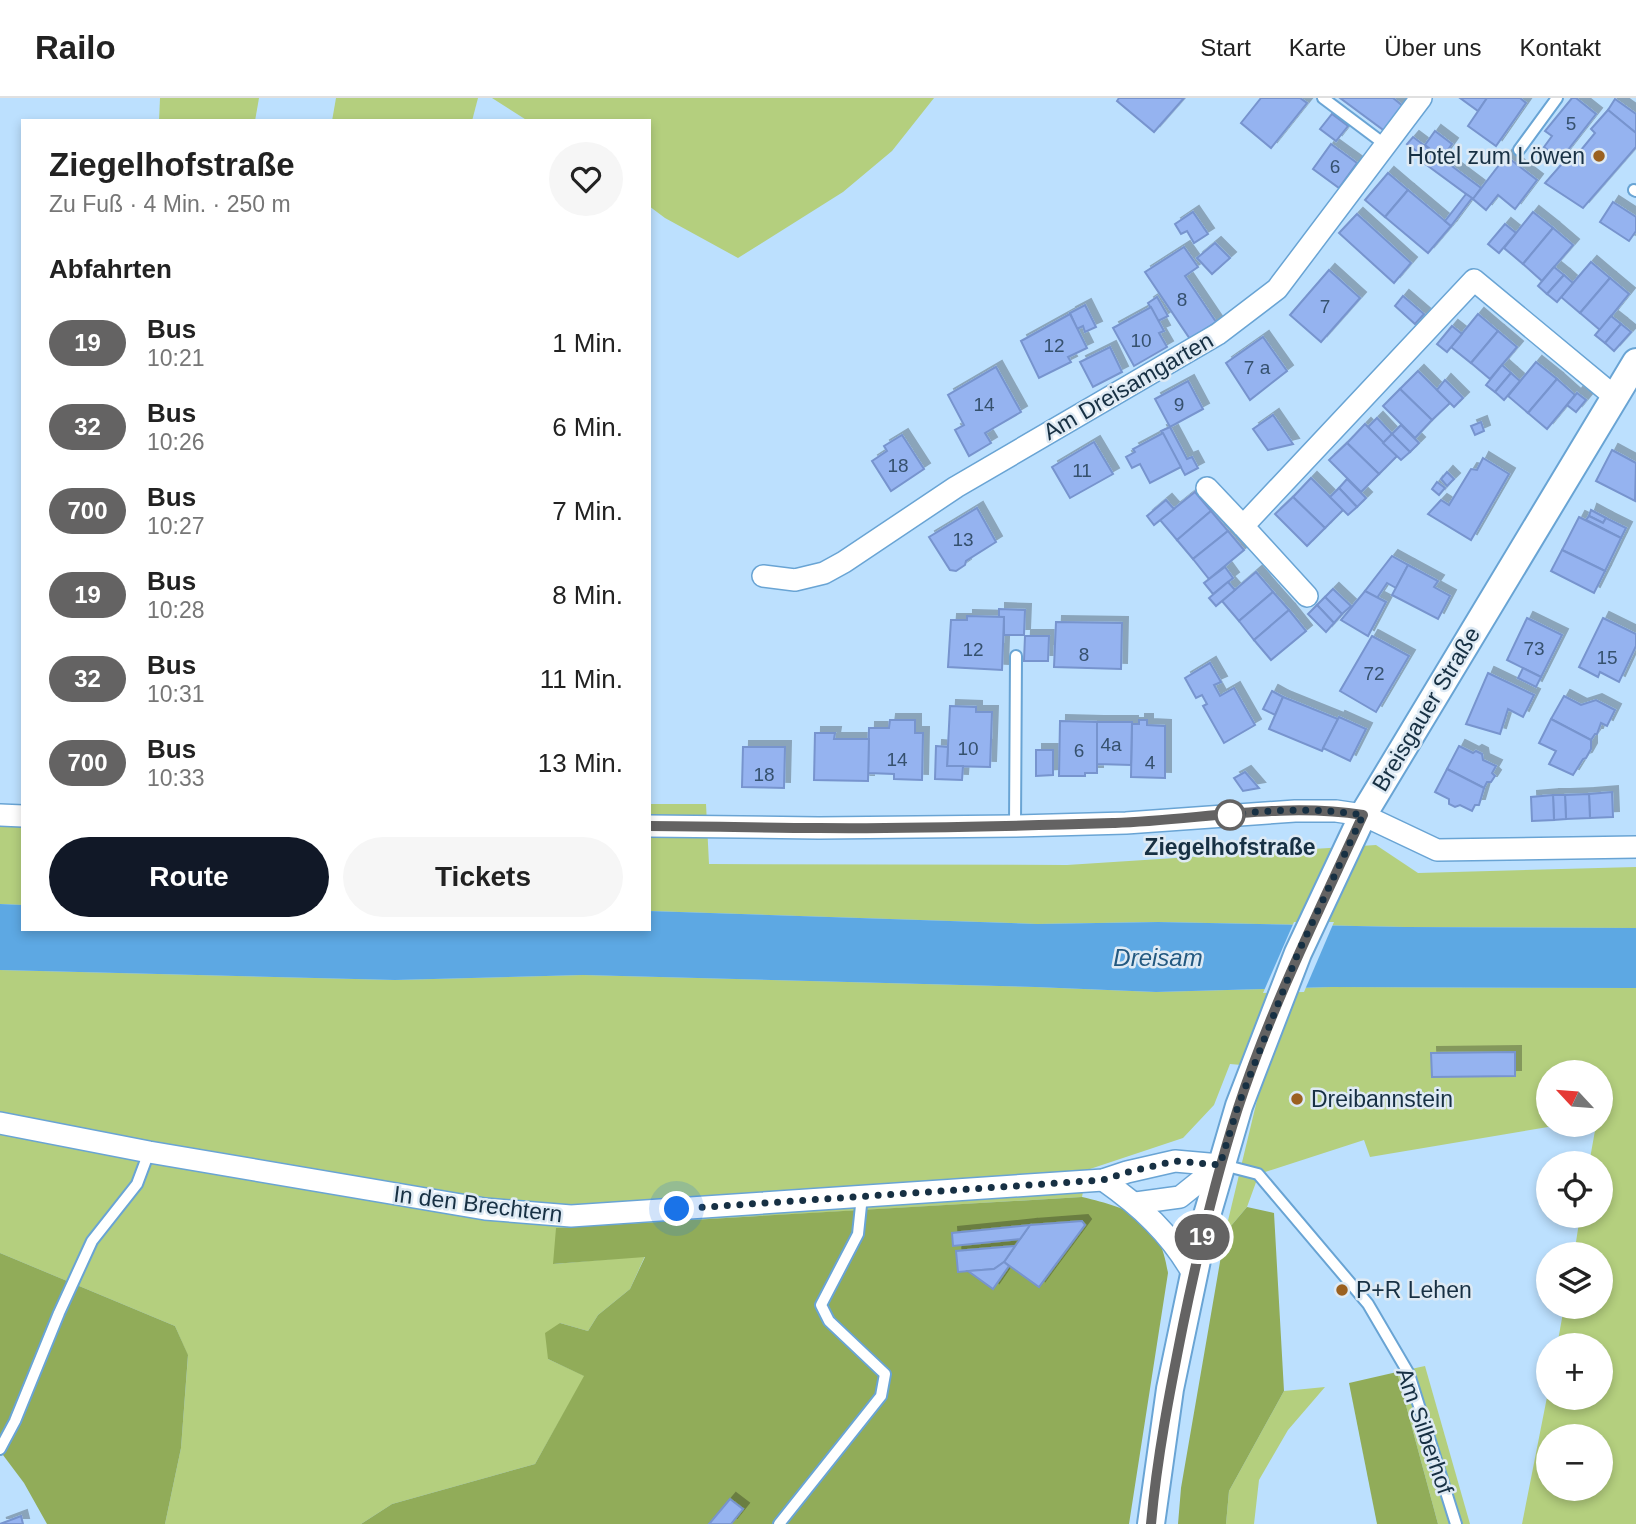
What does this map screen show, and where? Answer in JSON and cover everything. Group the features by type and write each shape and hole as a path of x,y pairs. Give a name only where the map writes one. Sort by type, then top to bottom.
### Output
{"street":[{"name":"Am Dreisamgarten","path":"763,576 794,580 824,573 956,487 1218,334 1277,289 1421,98"},
{"path":"1243,526 1474,280 1615,397"},
{"name":"Breisgauer Straße","path":"1151,1524 1170,1389 1193,1274 1220,1165 1238,1106 1298,953 1363,815 1636,362"},
{"path":"1207,488 1307,596"},
{"path":"651,826 1015,826 1126,822 1295,810 1363,815 1437,850 1636,848"},
{"path":"0,815 21,816"},
{"name":"In den Brechtern","path":"0,1124 485,1209 571,1216 1103,1180 1175,1161 1220,1165"},
{"path":"1136,1203 1180,1197 1220,1165"},
{"path":"1103,1180 1136,1203 1180,1249 1193,1274"}],"lane":[{"path":"1323,98 1387,146"},
{"path":"1519,150 1557,98"},
{"path":"1015,826 1016,656"},
{"path":"0,1449 15,1421 92,1241 137,1184 149,1152"},
{"name":"Am Silberhof","path":"1220,1165 1258,1174 1368,1304 1409,1374 1456,1524"},
{"path":"779,1524 881,1396 885,1374 829,1321 821,1305 858,1234 862,1196"}],"green space":[{"path":"160,98 259,98 255,119 159,119"},
{"path":"336,98 478,98 473,119 332,119"},
{"path":"492,98 934,98 892,151 843,192 738,258 651,208 651,119 525,119"},
{"path":"651,804 706,804 709,864 1067,865 1376,845 1418,873 1636,867 1636,928 1158,922 1037,924 651,911"},
{"path":"0,826 21,826 21,905 0,904"},
{"path":"0,970 395,980 583,975 1156,992 1331,987 1636,988 1636,1524 1522,1524 1536,1453 1536,1501 1613,1501 1613,1424 1542,1424 1544,1410 1613,1410 1613,1333 1559,1333 1562,1319 1613,1319 1613,1242 1576,1242 1578,1228 1613,1228 1613,1151 1591,1151 1594,1138 1614,1138 1614,1060 1536,1060 1536,1129 1370,1157 1364,1140 1259,1174 1247,1207 1225,1233 1265,1067 1230,1064 1214,1105 1183,1138 1087,1170 1082,1197 557,1228 554,1264 645,1256 630,1289 598,1315 588,1331 560,1323 548,1359 585,1376 535,1464 392,1504 361,1524 165,1524 181,1448 188,1356 175,1326 0,1253"},
{"path":"1082,1197 1115,1206 1141,1219 1158,1240 1168,1273 1129,1524 361,1524 392,1504 535,1464 584,1376 548,1359 545,1333 560,1323 588,1331 598,1315 630,1289 645,1257 553,1264 556,1228"},
{"path":"1247,1207 1274,1213 1284,1391 1229,1491 1226,1524 1178,1524 1181,1488 1225,1233"},
{"path":"0,1253 175,1326 188,1355 181,1448 165,1524 47,1524 24,1483 0,1451"},
{"path":"1425,1366 1470,1524 1438,1524 1397,1372"},
{"path":"1397,1372 1438,1524 1377,1524 1349,1383"},
{"path":"1325,1387 1288,1430 1259,1480 1254,1524 1226,1524 1229,1491 1284,1391"}],"water":[{"name":"Dreisam","path":"0,904 21,905 21,931 651,931 651,911 1037,924 1158,922 1636,928 1636,988 1331,987 1156,992 583,975 395,980 0,970"}],"pier":[{"path":"1294,922 1334,922 1304,992 1263,993"}],"building":[{"path":"1119,98 1184,98 1154,132 1117,101"},
{"path":"1261,98 1300,98 1307,103 1271,148 1241,123"},
{"path":"1340,98 1393,98 1404,107 1386,132"},
{"path":"1460,98 1487,98 1478,111"},
{"path":"1487,98 1520,98 1526,103 1496,146 1468,126"},
{"path":"1572,98 1576,98 1596,114 1560,160 1544,147 1552,136 1545,131"},
{"path":"1615,99 1636,114 1636,133 1608,110"},
{"path":"1608,110 1636,133 1636,147 1583,208 1545,183 1567,158 1572,161 1595,133 1591,129"},
{"path":"1332,114 1348,126 1336,141 1320,129"},
{"path":"1435,131 1452,144 1442,158 1425,145"},
{"path":"1413,137 1481,188 1473,199 1424,163 1427,159 1407,144"},
{"path":"1331,144 1357,163 1339,188 1313,169"},
{"path":"1506,156 1537,180 1515,209 1498,195 1486,210 1473,199"},
{"path":"1388,173 1408,190 1385,217 1365,200"},
{"path":"1408,190 1451,226 1428,253 1385,217"},
{"path":"1466,194 1472,198 1451,226 1445,221"},
{"path":"1613,202 1636,217 1636,231 1629,241 1600,222"},
{"path":"1193,212 1208,234 1194,243 1187,231 1181,234 1175,224"},
{"path":"1533,212 1553,228 1523,264 1504,248"},
{"path":"1357,214 1411,263 1394,283 1339,233"},
{"path":"1505,224 1516,233 1499,253 1488,244"},
{"path":"1553,228 1573,245 1542,281 1523,264"},
{"path":"1215,243 1230,258 1212,274 1197,258"},
{"path":"1184,247 1198,267 1185,276 1216,322 1190,339 1145,272"},
{"path":"1591,262 1610,278 1580,313 1561,297"},
{"path":"1554,267 1564,275 1547,294 1538,286"},
{"path":"1329,270 1360,298 1321,342 1290,315"},
{"path":"1564,275 1573,283 1557,302 1547,294"},
{"path":"1610,278 1629,294 1600,330 1580,313"},
{"path":"1403,296 1424,314 1415,324 1395,306"},
{"path":"1157,297 1168,316 1158,321 1148,303"},
{"path":"1085,305 1096,327 1085,332 1083,326 1077,329 1070,313"},
{"path":"1151,307 1164,331 1159,333 1167,347 1134,366 1113,328"},
{"path":"1070,314 1087,348 1068,357 1071,362 1039,378 1021,341"},
{"path":"1478,314 1498,331 1471,363 1451,347"},
{"path":"1611,316 1621,324 1605,343 1595,335"},
{"path":"1621,324 1631,332 1614,351 1605,343"},
{"path":"1452,326 1462,334 1447,352 1437,344"},
{"path":"1498,331 1517,347 1490,379 1471,363"},
{"path":"1263,337 1287,371 1250,400 1226,363"},
{"path":"1110,347 1122,372 1093,387 1080,362"},
{"path":"1536,362 1557,379 1528,413 1508,396"},
{"path":"1502,365 1511,373 1495,392 1486,385"},
{"path":"996,367 1021,412 985,433 991,443 969,456 955,430 964,425 948,395"},
{"path":"1418,371 1450,403 1432,420 1400,389"},
{"path":"1511,373 1520,381 1504,400 1495,392"},
{"path":"1557,379 1575,395 1547,429 1528,413"},
{"path":"1445,380 1463,398 1454,407 1437,390"},
{"path":"1188,381 1203,409 1170,427 1155,399"},
{"path":"1400,389 1432,420 1415,438 1383,406"},
{"path":"1577,393 1586,400 1576,412 1567,405"},
{"path":"1273,415 1293,444 1268,450 1253,429"},
{"path":"1377,418 1392,434 1383,443 1368,427"},
{"path":"1481,422 1484,431 1475,435 1471,426"},
{"path":"1365,424 1397,456 1379,474 1347,443"},
{"path":"1401,425 1419,443 1410,452 1392,434"},
{"path":"1170,427 1187,459 1192,457 1198,468 1185,475 1161,431"},
{"path":"1163,433 1181,467 1150,483 1140,464 1132,468 1126,457 1135,452 1133,449"},
{"path":"1392,434 1410,452 1401,460 1383,443"},
{"path":"902,435 924,469 891,491 872,461 887,451 884,446"},
{"path":"1094,442 1113,474 1070,498 1052,467"},
{"path":"1347,443 1379,474 1361,492 1329,460"},
{"path":"1612,450 1636,463 1635,501 1596,481"},
{"path":"1483,458 1509,474 1471,540 1428,514 1441,500 1449,505 1471,469 1477,470"},
{"path":"1447,472 1454,479 1447,486 1441,479"},
{"path":"1311,478 1343,510 1325,528 1293,497"},
{"path":"1347,479 1366,498 1357,507 1339,488"},
{"path":"1437,482 1445,488 1439,495 1432,489"},
{"path":"1339,488 1357,507 1348,515 1330,497"},
{"path":"1195,492 1211,511 1177,540 1160,520"},
{"path":"1293,497 1325,528 1307,546 1275,514"},
{"path":"1166,500 1174,509 1154,525 1147,516"},
{"path":"977,508 996,542 966,561 965,565 956,571 950,570 929,537"},
{"path":"1591,510 1606,518 1603,523 1589,516"},
{"path":"1211,511 1228,531 1193,559 1177,540"},
{"path":"1589,516 1603,523 1606,518 1626,528 1621,538 1586,520"},
{"path":"1579,517 1621,538 1605,571 1562,550"},
{"path":"1228,531 1244,550 1209,579 1193,559"},
{"path":"1562,550 1605,571 1594,593 1551,571"},
{"path":"1392,556 1408,565 1396,588 1387,583 1377,598 1365,591"},
{"path":"1408,565 1438,581 1434,587 1450,596 1438,619 1392,595"},
{"path":"1225,567 1233,578 1213,594 1204,583"},
{"path":"1256,572 1273,592 1239,621 1222,601"},
{"path":"1228,582 1235,590 1216,606 1209,598"},
{"path":"1333,589 1351,606 1342,614 1325,597"},
{"path":"1365,591 1386,602 1368,636 1341,620"},
{"path":"1273,592 1289,610 1254,640 1239,621"},
{"path":"1325,597 1342,614 1334,623 1317,605"},
{"path":"1317,605 1334,623 1326,632 1308,614"},
{"path":"999,609 1025,610 1024,635 1004,635 1004,617 999,617"},
{"path":"1289,610 1306,631 1271,660 1254,640"},
{"path":"967,616 1004,617 1002,670 948,667 951,620 967,620"},
{"path":"1527,618 1562,635 1541,677 1507,660"},
{"path":"1603,618 1636,634 1636,646 1619,682 1600,672 1598,677 1579,667"},
{"path":"1056,622 1122,623 1121,669 1054,667"},
{"path":"1025,636 1049,636 1048,661 1024,661"},
{"path":"1372,636 1409,656 1376,712 1340,691"},
{"path":"1210,663 1221,682 1214,685 1220,696 1234,688 1255,725 1224,743 1203,706 1207,704 1202,695 1196,698 1185,678"},
{"path":"1523,668 1541,677 1536,687 1518,678"},
{"path":"1488,673 1534,695 1523,717 1508,709 1500,734 1466,724"},
{"path":"1272,691 1283,697 1275,715 1263,709"},
{"path":"1564,696 1581,705 1596,700 1615,710 1607,726 1601,723 1597,734 1591,740 1551,719"},
{"path":"1283,697 1338,719 1322,751 1269,729"},
{"path":"950,706 976,707 976,712 992,712 990,767 947,766"},
{"path":"1339,717 1366,729 1350,761 1323,748"},
{"path":"1551,719 1591,740 1591,749 1573,775 1549,764 1556,751 1539,743"},
{"path":"890,720 915,720 915,733 923,733 922,780 894,779 894,774 868,773 869,728 889,728"},
{"path":"1139,720 1147,720 1147,725 1165,726 1165,778 1131,777 1132,724 1139,724"},
{"path":"1060,721 1097,722 1097,773 1059,776"},
{"path":"1097,722 1132,722 1131,765 1097,764"},
{"path":"815,733 835,733 834,739 869,739 868,781 814,780"},
{"path":"936,746 948,747 947,766 963,766 962,780 935,779"},
{"path":"1459,746 1482,754 1483,760 1496,766 1492,773 1495,776 1484,788 1447,769"},
{"path":"743,747 785,747 784,788 742,787"},
{"path":"1036,750 1053,750 1053,775 1036,776"},
{"path":"1447,769 1484,788 1479,805 1475,805 1472,811 1460,805 1455,807 1449,804 1449,799 1435,792"},
{"path":"1245,772 1259,788 1243,791 1234,778"},
{"path":"1612,792 1613,817 1590,818 1589,794"},
{"path":"1589,794 1590,818 1566,819 1565,795"},
{"path":"1553,795 1565,795 1566,819 1554,820"},
{"path":"1553,795 1554,820 1532,821 1531,797"},
{"path":"1515,1052 1515,1076 1432,1077 1431,1053"},
{"path":"1082,1221 1085,1225 1039,1287 1004,1262 1030,1225"},
{"path":"1030,1225 1020,1239 953,1246 952,1233"},
{"path":"1015,1246 1004,1262 994,1269 958,1272 956,1251"},
{"path":"1004,1262 1009,1266 993,1289 968,1271 994,1269"},
{"path":"730,1499 743,1509 731,1524 709,1524"},
{"path":"21,1516 23,1524 0,1524"}],"bus line":[{"name":"19","path":"651,826 1015,826 1126,822 1295,810 1363,815 1298,953 1238,1106 1220,1165 1193,1274 1170,1389 1151,1524"}],"place":[{"name":"Hotel zum Löwen","path":"1599,156"},
{"name":"Ziegelhofstraße","path":"1230,815"},
{"name":"Dreibannstein","path":"1297,1099"},
{"name":"P+R Lehen","path":"1342,1290"}],"route":[{"path":"677,1209 1103,1180 1175,1161 1220,1165 1238,1106 1298,953 1363,815 1295,810 1230,815"}]}
